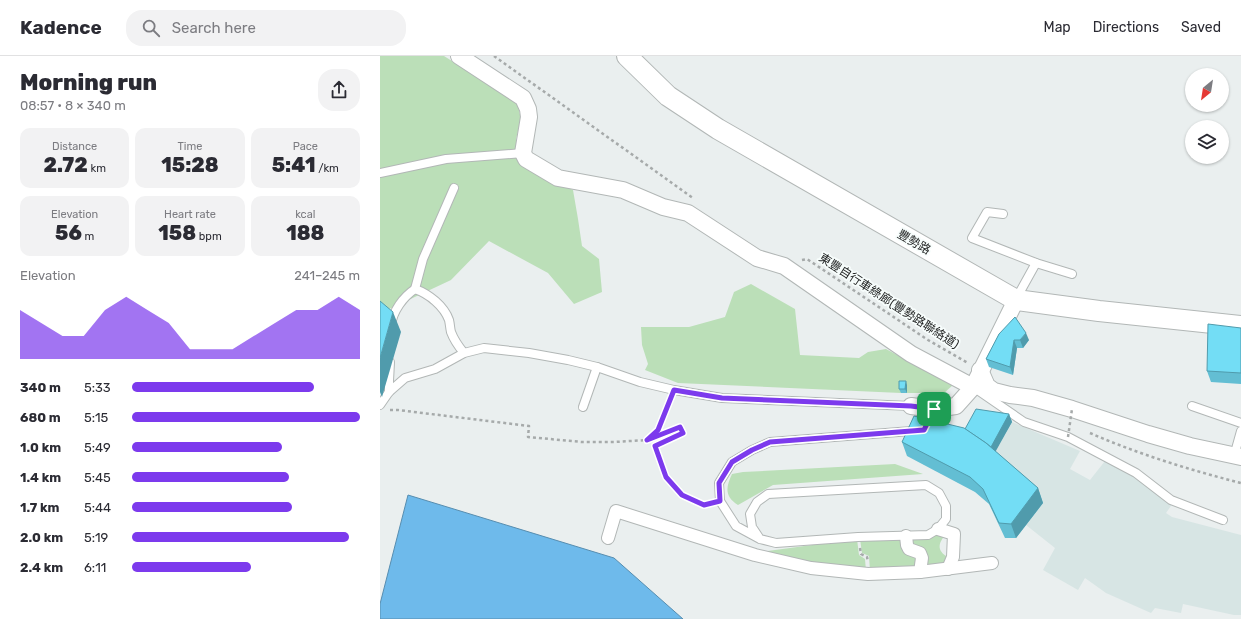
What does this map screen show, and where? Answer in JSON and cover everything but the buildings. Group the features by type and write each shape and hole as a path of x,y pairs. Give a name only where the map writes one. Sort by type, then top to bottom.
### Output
{"street":[{"path":"459,56 523,98 528,109 529,117 523,153 526,159 558,178 623,190 663,207 688,213 757,258 784,266 911,354 973,387"},
{"name":"豐勢路","path":"627,56 668,96 718,129 1016,300 1092,310 1241,326"},
{"path":"911,406 934,409 956,406 973,387 980,370 1016,300"},
{"path":"980,370 987,386 994,391 1010,396 1033,398 1069,415 1148,434 1190,446 1237,456"},
{"path":"608,538 616,511 762,556 811,568 868,574 920,572 992,564"},
{"path":"938,529 954,534 953,556 948,569"},
{"path":"906,536 909,549 920,553 922,558 920,572"}],"lane":[{"path":"380,173 446,159 523,153"},
{"path":"390,334 392,320 400,303 415,289 423,259 454,188"},
{"path":"1003,214 987,212 972,238 1036,264 1072,274"},
{"path":"1016,300 1036,264"},
{"path":"415,289 422,291 441,306 449,320 451,331 457,344 464,353"},
{"path":"389,392 404,378 435,369 464,353 484,348 529,352 568,360 597,367 640,382 674,390 722,398 911,406"},
{"path":"383,408 389,392 388,381 391,354"},
{"path":"584,407 597,367"},
{"path":"973,387 1024,422 1068,437 1136,473 1171,500 1223,520"},
{"path":"1192,406 1241,423"},
{"path":"760,539 752,527 750,514 758,502 768,494 918,485 926,485 939,493 946,506 946,519 938,529 928,535 858,537 776,543 760,539 736,526 720,501 719,483 732,462 752,450 770,442 924,430 934,409"},
{"path":"1237,456 1241,431"}],"path":[{"name":"東豐自行車綠廊(豐勢路聯絡道)","path":"800,260 807,259 928,340 980,370"},
{"path":"647,440 658,430 674,390"},
{"path":"383,408 529,426 528,437 582,442 647,440 680,427 683,433 655,446 666,477 682,495 704,505 720,501"},
{"path":"1069,415 1073,425"},
{"path":"1068,437 1069,415"},
{"path":"1087,431 1115,444 1201,473 1241,483"},
{"path":"858,537 861,554 868,557 868,574"}],"shaded area":[{"path":"1012,422 1080,451 1070,469 1090,480 1105,461 1140,480 1173,503 1166,513 1172,517 1241,535 1241,615 1234,615 1183,604 1181,613 1155,608 1151,613 1106,593 1085,578 1078,590 1043,570 1055,548 1026,525 992,458"}],"green space":[{"path":"380,56 444,56 517,102 521,119 516,139 521,159 544,178 573,190 582,246 599,259 602,292 574,304 548,273 489,241 451,280 385,311 380,311"},
{"path":"751,284 795,309 800,355 859,358 868,352 886,349 953,385 944,393 907,393 907,385 901,385 901,393 678,383 645,370 648,364 642,345 641,327 689,327 725,317 734,292"},
{"path":"895,464 923,474 773,485 738,505 733,502 728,495 728,483 732,474 743,472"},
{"path":"939,532 946,534 941,541 940,548 946,556 950,558 947,567 922,570 909,538"},
{"path":"904,538 916,553 918,570 870,571 869,556 862,553 860,539"},
{"path":"857,539 859,555 865,559 866,571 812,565 761,552"}],"water":[{"path":"408,495 614,558 683,619 380,619 380,604"}],"route":[{"path":"674,390 722,398 911,406 934,409 924,430 770,442 752,450 732,462 719,483 720,501 704,505 682,495 666,477 655,446 683,433 680,427 647,440 658,430 674,390"}]}
